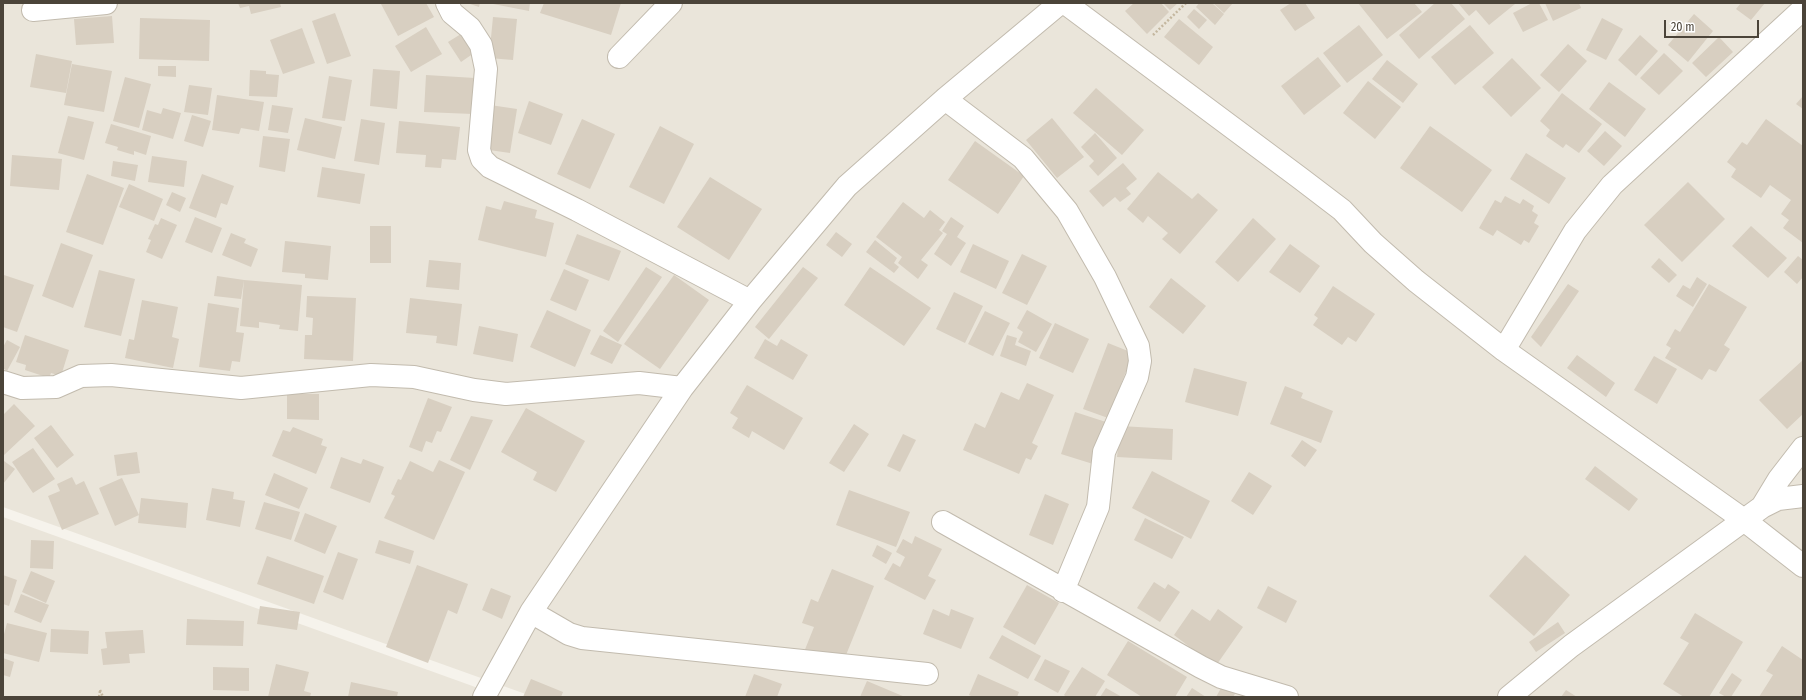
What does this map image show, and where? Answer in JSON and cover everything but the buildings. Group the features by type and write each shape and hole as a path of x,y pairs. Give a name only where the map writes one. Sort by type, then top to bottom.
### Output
{"street":[{"path":"33,10 106,3"},
{"path":"447,3 452,13 470,28 481,45 486,69 479,150 482,159 490,167 577,210 750,301"},
{"path":"618,57 671,3"},
{"path":"484,697 531,612 682,388 750,301 847,186 945,99 1060,3"},
{"path":"1065,3 1342,210 1373,243 1416,281 1504,350 1744,520 1803,566"},
{"path":"1504,350 1575,231 1612,185 1803,9"},
{"path":"945,99 1023,158 1067,211 1105,277 1138,346 1140,361 1137,377 1104,452 1098,507 1063,591"},
{"path":"3,382 22,388 56,387 81,376 111,375 241,388 371,375 414,376 474,390 506,394 639,383 682,388"},
{"path":"1762,507 1779,479 1803,448"},
{"path":"1509,697 1571,646 1762,507 1778,499 1803,496"},
{"path":"943,522 1063,591 1215,674 1287,697"},
{"path":"531,612 569,634 582,638 927,674"}],"path":[{"path":"1134,54 1186,3"},
{"path":"99,697 100,690 103,697"}],"shaded area":[{"path":"3,3 1803,3 1803,697 534,697 3,507"},
{"path":"3,517 503,697 3,697"}]}
